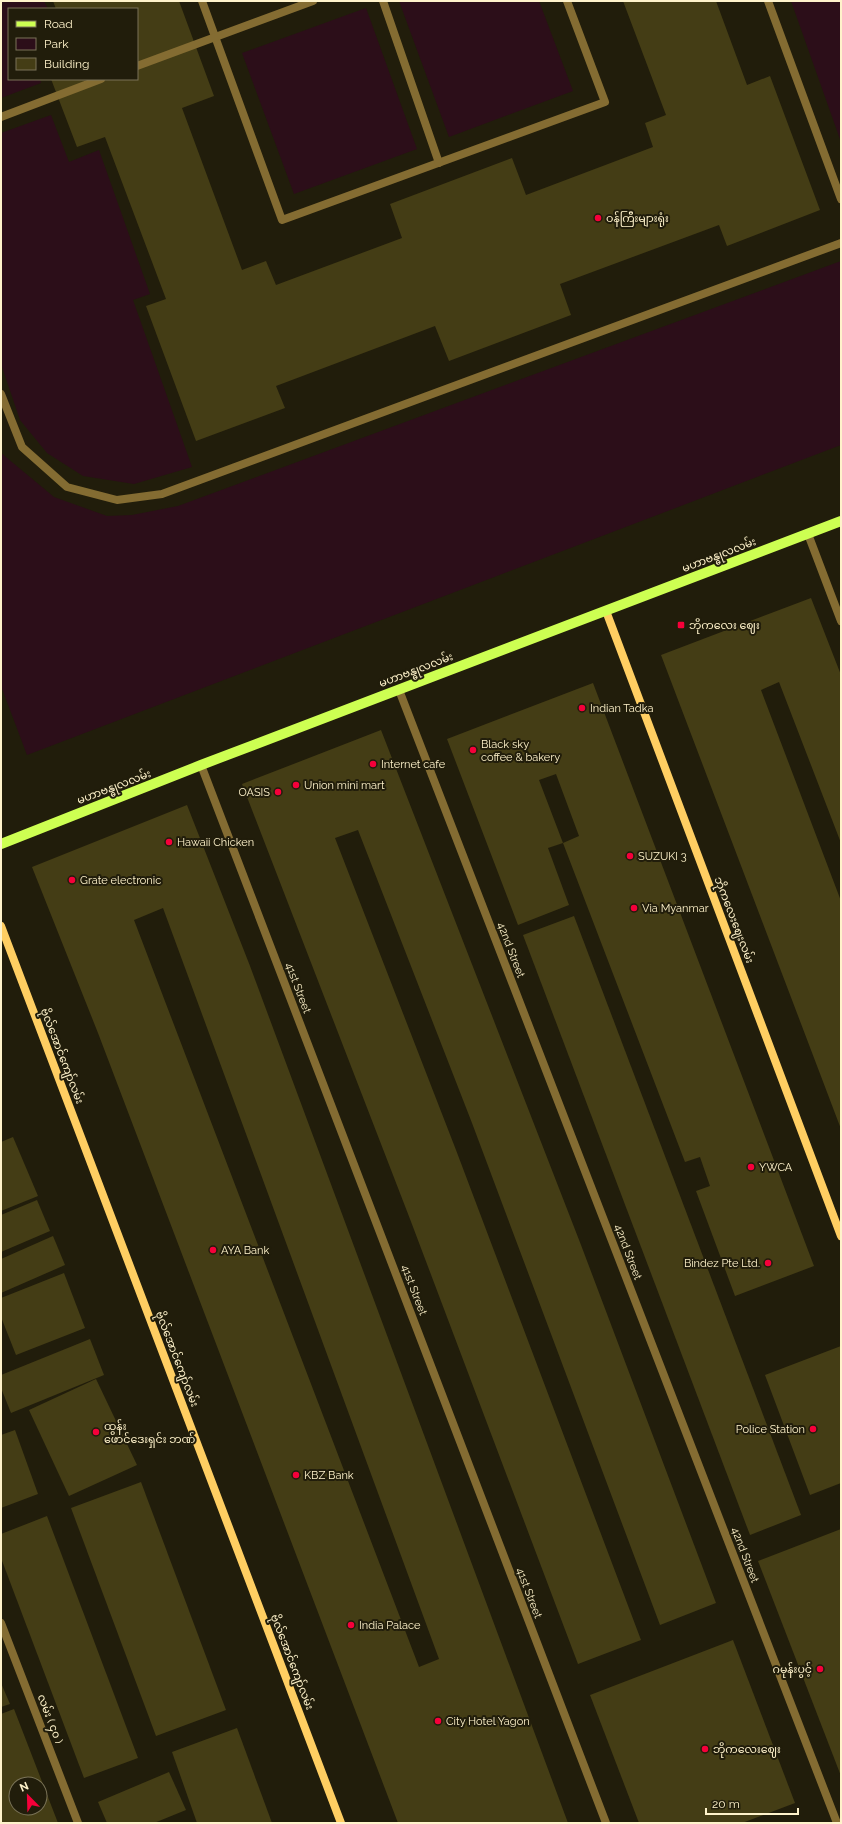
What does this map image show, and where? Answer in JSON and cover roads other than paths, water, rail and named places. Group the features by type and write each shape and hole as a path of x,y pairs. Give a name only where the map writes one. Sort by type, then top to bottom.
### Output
{"main road":[{"name":"မဟာဗန္ဓုလလမ်း","path":"1,844 202,765 841,522"},
{"name":"ဘိုကလေးဈေးလမ်း","path":"606,611 841,1236"},
{"name":"ဗိုလ်အောင်ကျော်လမ်း","path":"1,926 341,1823"}],"street":[{"path":"202,1 282,220 605,102 567,1"},
{"path":"138,66 311,1"},
{"path":"383,1 440,163"},
{"path":"768,1 841,199"},
{"path":"1,117 98,80"},
{"path":"1,395 22,447 67,486 118,500 162,494 841,243"},
{"path":"808,534 841,621"},
{"name":"42nd Street","path":"399,690 837,1823"},
{"name":"41st Street","path":"202,765 606,1823"},
{"name":"လမ်း ( ၄၀ )","path":"1,1623 78,1823"}],"place":[{"name":"ဝန်ကြီးများရုံး","path":"598,218"},
{"name":"ဘိုကလေး ဈေး","path":"681,625"},
{"name":"Indian Tadka","path":"582,708"},
{"name":"Black sky coffee & bakery","path":"473,750"},
{"name":"Internet cafe","path":"373,764"},
{"name":"Union mini mart","path":"296,785"},
{"name":"OASIS","path":"278,792"},
{"name":"Hawaii Chicken","path":"169,842"},
{"name":"SUZUKI 3","path":"630,856"},
{"name":"Grate electronic","path":"72,880"},
{"name":"Via Myanmar","path":"634,908"},
{"name":"YWCA","path":"751,1167"},
{"name":"AYA Bank","path":"213,1250"},
{"name":"Bindez Pte Ltd.","path":"768,1263"},
{"name":"Police Station","path":"813,1429"},
{"name":"ထွန်း ဖောင်ဒေးရှင်း ဘဏ်","path":"96,1432"},
{"name":"KBZ Bank","path":"296,1475"},
{"name":"India Palace","path":"351,1625"},
{"name":"ဂမုန်းပွင့်","path":"820,1669"},
{"name":"City Hotel Yagon","path":"438,1721"},
{"name":"ဘိုကလေးဈေး","path":"705,1749"}]}
